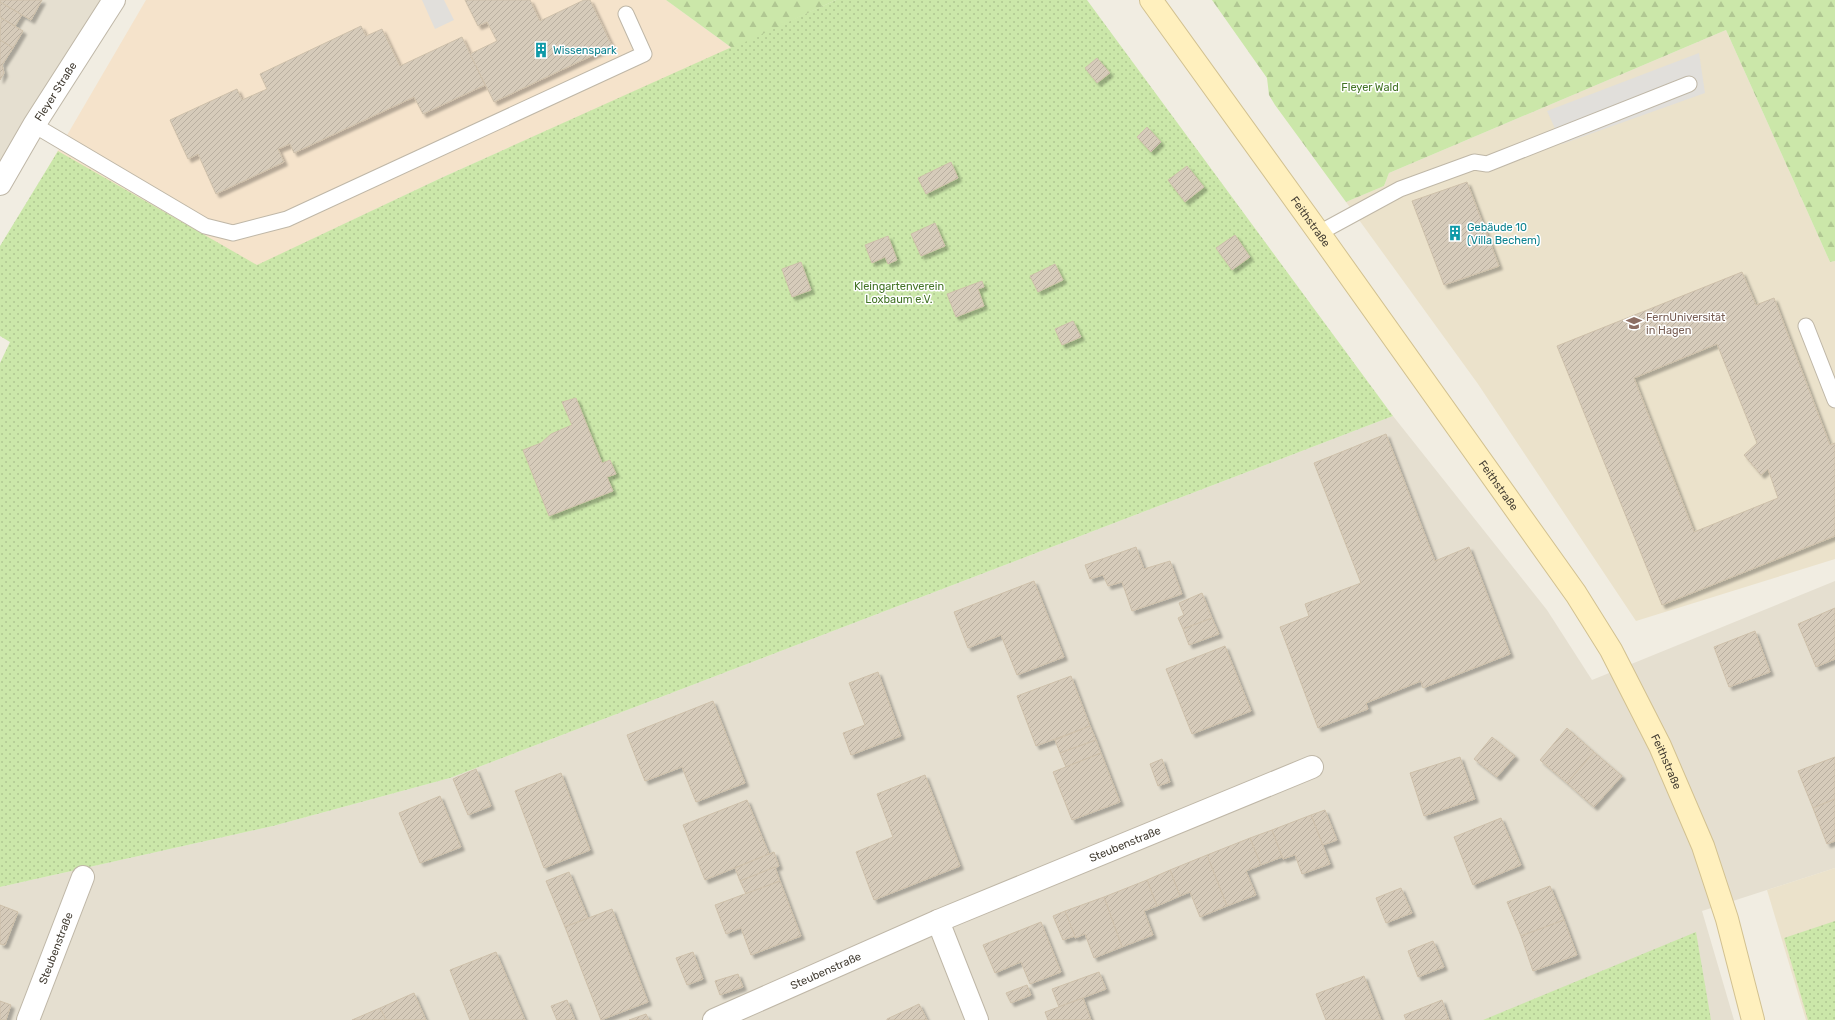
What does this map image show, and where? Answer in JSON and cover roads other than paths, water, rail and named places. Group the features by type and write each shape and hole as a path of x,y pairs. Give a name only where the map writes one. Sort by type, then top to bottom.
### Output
{"main road":[{"name":"Feithstraße","path":"1151,0 1576,594 1611,650 1660,746 1703,846 1727,919 1753,1020"}],"street":[{"name":"Fleyer Straße","path":"0,184 34,125 114,0"},
{"name":"Steubenstraße","path":"714,1020 938,921 1312,767"},
{"name":"Steubenstraße","path":"28,1020 83,877"},
{"path":"938,921 977,1020"}],"lane":[{"path":"34,125 205,226 233,233 287,219 644,54 626,14"},
{"path":"1319,233 1400,190 1474,162 1487,164 1689,84"},
{"path":"1806,326 1835,400"}],"place":[{"name":"Wissenspark","path":"541,50"},
{"name":"Gebäude 10 (Villa Bechem)","path":"1455,233"},
{"name":"FernUniversität in Hagen","path":"1634,323"}],"park label":[{"name":"Fleyer Wald","path":"1370,87"},
{"name":"Kleingartenverein Loxbaum e.V.","path":"899,292"}]}
